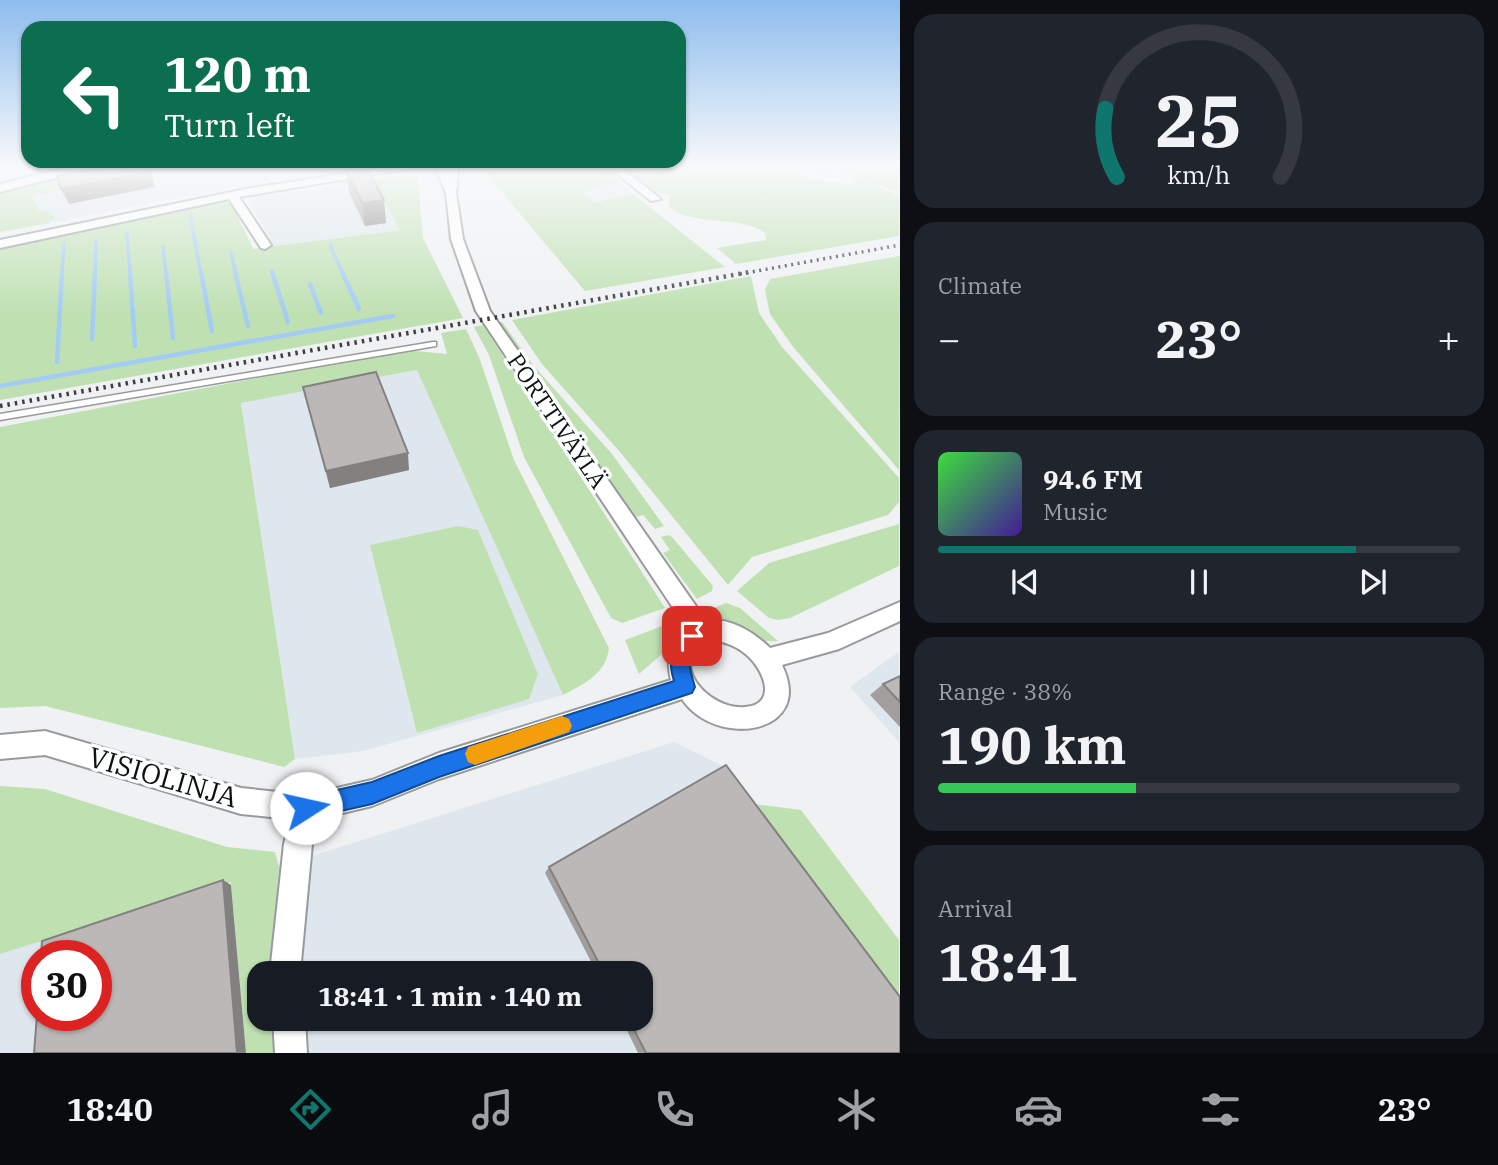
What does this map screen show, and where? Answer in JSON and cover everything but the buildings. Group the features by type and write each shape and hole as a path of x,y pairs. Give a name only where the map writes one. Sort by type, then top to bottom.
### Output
{"street":[{"path":"0,244 137,215"},
{"path":"245,215 265,245"},
{"name":"PORTTIVÄYLÄ","path":"454,215 457,239 483,311 701,632"},
{"path":"768,659 831,642 900,611"},
{"path":"713,630 737,635 749,641 768,659 774,670 777,693 766,711 756,717 744,719 717,714 699,702 685,687 678,663 684,643 701,632 713,630"},
{"name":"VISIOLINJA","path":"0,747 46,743 241,801 306,808 372,793 452,762 685,687"},
{"path":"286,961 298,844 306,808"},
{"path":"290,1031 291,1053"}],"lane":[{"path":"0,417 433,344"}],"shaded area":[{"path":"42,215 90,215 46,224"},
{"path":"257,215 393,215 401,230 274,246"},
{"path":"418,370 563,695 363,751 295,759 241,403"},
{"path":"899,652 899,742 850,687"},
{"path":"674,742 729,769 899,1007 899,1053 0,1053 0,954 21,947 21,1031 112,1031 112,940 45,940"}],"green space":[{"path":"0,215 52,215 55,218 46,224 0,232"},
{"path":"148,215 237,215 253,249 400,230 392,215 421,215 423,238 463,318 0,400 0,247"},
{"path":"521,215 660,215 725,267 585,291"},
{"path":"685,215 899,215 899,236 736,264 717,248 766,240 765,233 743,224"},
{"path":"900,256 899,470 794,348 770,314 765,290 770,279"},
{"path":"751,276 759,313 782,347 899,478 899,502 888,515 752,557 728,585 620,452 542,364 512,320"},
{"path":"502,322 533,365 612,454 664,526 655,529 643,515 636,517 610,493 497,323"},
{"path":"483,325 665,608 622,623 611,618 524,457 489,355 474,327"},
{"path":"466,329 479,357 514,460 609,648 604,665 593,677 563,695 417,370 241,403 295,759 284,767 45,706 0,708 0,427 405,350 447,354 441,333"},
{"path":"899,524 899,566 790,618 769,618 737,591 769,563"},
{"path":"458,526 478,530 538,674 529,699 417,733 370,545"},
{"path":"668,535 713,586 712,591 697,599 663,553 670,550 661,537"},
{"path":"726,603 740,608 778,641 758,640 740,633 709,610"},
{"path":"673,622 668,645 658,658 639,674 625,640"},
{"path":"0,786 45,789 227,847 275,852 279,867 271,961 247,961 247,1031 274,1031 275,1053 246,1053 231,882 45,940 21,940 21,947 0,954"},
{"path":"754,804 801,810 899,940 899,1007"}],"waterway":[{"path":"190,215 201,274"},
{"path":"127,233 130,274"},
{"path":"95,274 96,240"},
{"path":"62,274 64,243"},
{"path":"330,245 343,274"},
{"path":"163,247 166,274"},
{"path":"231,253 236,274"},
{"path":"57,362 62,272"},
{"path":"92,339 95,272"},
{"path":"130,272 135,346"},
{"path":"166,272 173,338"},
{"path":"201,272 212,331"},
{"path":"235,272 248,326"},
{"path":"272,272 288,322"},
{"path":"342,272 359,309"},
{"path":"310,284 321,313"},
{"path":"0,386 393,316"}],"railway":[{"path":"740,274 900,245"},
{"path":"0,406 750,272"}],"slow traffic":[{"path":"475,754 562,726"}],"route":[{"path":"306,808 327,806 372,793 439,766 643,698 685,687 678,663 684,643 692,636"}]}
